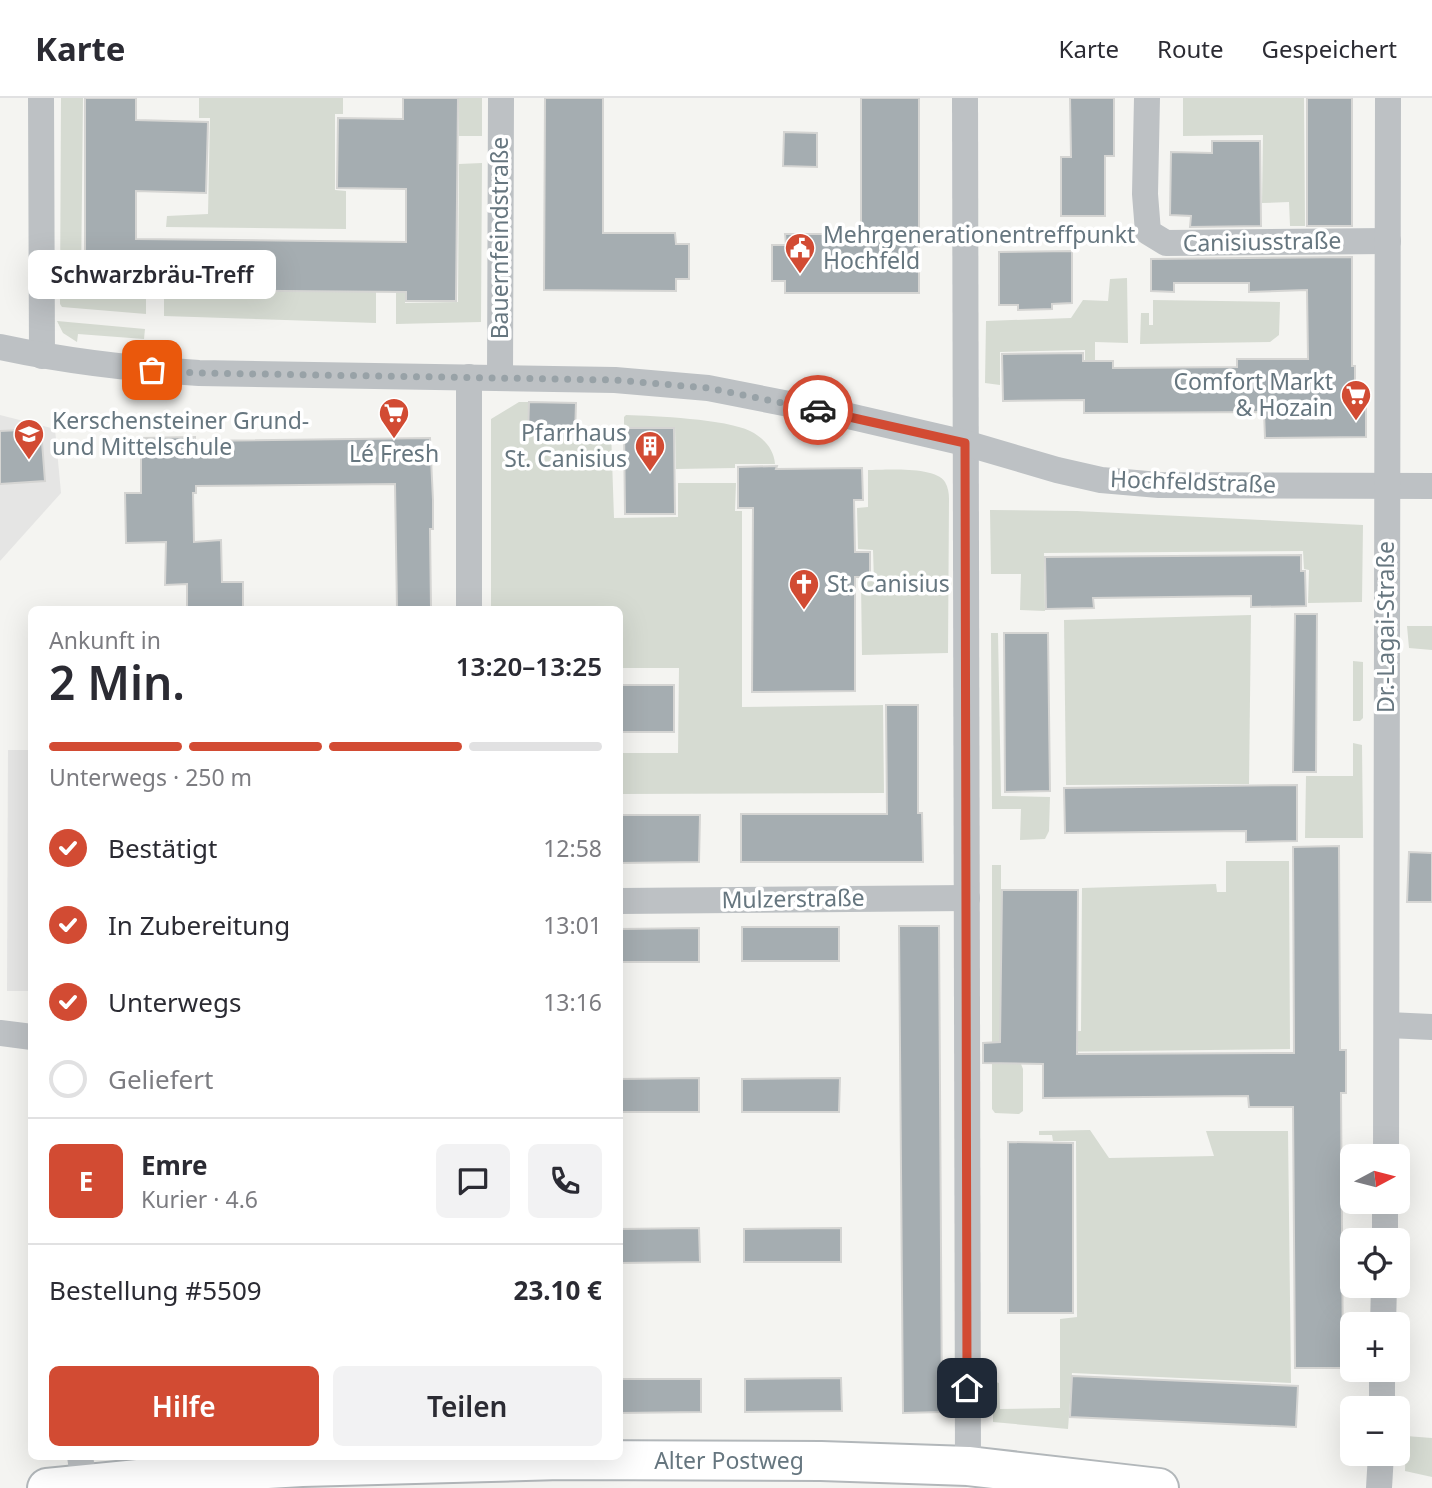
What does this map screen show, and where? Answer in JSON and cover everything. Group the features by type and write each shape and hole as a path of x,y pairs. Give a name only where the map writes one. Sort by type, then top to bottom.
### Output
{"street":[{"path":"41,98 42,356"},
{"name":"Bauernfeindstraße","path":"500,378 501,98"},
{"path":"965,98 968,1466"},
{"name":"Canisiusstraße","path":"1147,98 1147,232 1166,243 1388,240"},
{"name":"Dr.-Lagai-Straße","path":"1386,1144 1388,98"},
{"name":"Hochfeldstraße","path":"0,347 42,356 199,373 615,380 708,388 840,414 965,443 1101,480 1159,485 1432,486"},
{"path":"469,377 469,606"},
{"name":"Mulzerstraße","path":"623,901 967,898"},
{"path":"1388,1025 1432,1027"},
{"path":"0,1033 28,1036"},
{"name":"Alter Postweg","path":"47,1488 82,1470 199,1464 416,1460"},
{"name":"Alter Postweg","path":"623,1460 821,1461 968,1466 1159,1488"},
{"path":"1380,1488 1381,1466"}],"shaded area":[{"path":"61,98 83,98 81,285 146,285 146,314 62,307 60,304"},
{"path":"199,98 343,98 343,114 335,114 335,190 346,191 346,229 166,227 167,216 208,214 210,118 199,118"},
{"path":"459,98 482,98 482,136 459,136"},
{"path":"1183,98 1304,98 1305,226 1290,226 1289,202 1262,203 1263,135 1183,136"},
{"path":"482,163 481,322 396,324 396,285 405,285 405,303 458,302 459,164"},
{"path":"1127,278 1128,343 1095,342 1095,365 1085,364 1085,350 1000,352 1000,385 985,383 986,321 1071,318 1083,300 1108,301 1110,279"},
{"path":"368,284 376,284 376,323 164,316 164,292 367,292"},
{"path":"1153,300 1280,302 1279,335 1270,342 1140,344 1141,313 1149,313 1149,325 1153,325"},
{"path":"57,321 145,329 144,339 78,334 77,342 63,333"},
{"path":"519,402 529,402 529,435 575,435 575,430 611,430 614,518 678,517 678,483 736,483 735,511 742,511 742,707 883,705 884,793 623,794 623,753 678,753 679,668 623,668 623,606 491,606 491,419"},
{"name":"Kerschensteiner Grund- und Mittelschule","path":"0,415 55,429 61,493 0,561"},
{"path":"626,415 690,419 739,427 764,441 773,454 775,464 676,469 675,427 624,427"},
{"path":"868,470 921,471 940,477 946,484 949,499 948,653 862,655 861,582 874,581 873,550 858,549 857,508 868,507"},
{"path":"990,510 1077,511 1363,525 1362,602 1308,603 1309,570 1304,569 1303,551 1044,553 1045,611 1020,610 1021,574 991,574"},
{"path":"1251,615 1249,784 1066,785 1064,620"},
{"path":"1407,626 1432,626 1432,650 1409,648"},
{"path":"991,633 998,633 1001,796 1050,797 1049,831 1045,839 1020,840 1021,809 992,809"},
{"path":"1353,661 1363,662 1363,718 1360,721 1353,721"},
{"path":"1353,743 1362,745 1363,838 1305,838 1306,776 1353,776"},
{"path":"8,750 28,750 28,991 7,991"},
{"path":"1226,861 1289,861 1290,1049 1043,1052 1055,1032 1081,1031 1082,888 1216,884 1217,892 1226,892"},
{"path":"992,865 1001,865 1001,1042 997,1063 1021,1064 1023,1111 1019,1114 995,1113 992,1109"},
{"path":"1090,1130 1109,1158 1214,1156 1206,1131 1288,1131 1291,1383 1072,1373 1068,1429 993,1422 993,1381 999,1383 1000,1409 1060,1408 1060,1319 1077,1317 1076,1141 1053,1141 1052,1135 1039,1135 1039,1131"},
{"path":"1410,1436 1432,1438 1432,1477 1405,1471 1405,1466 1410,1466"}],"building":[{"path":"85,98 136,98 136,120 208,122 206,193 136,191 136,239 406,242 406,189 337,188 338,118 403,119 403,98 458,98 456,301 406,301 406,292 177,290 177,284 85,284"},
{"path":"545,98 603,98 603,233 675,233 676,244 689,244 689,279 676,279 676,291 544,290"},
{"path":"861,98 919,98 919,293 785,293 785,281 772,281 772,245 786,245 785,234 861,234"},
{"path":"1070,98 1114,98 1114,156 1105,156 1105,216 1061,216 1061,157 1071,157"},
{"path":"1307,98 1352,98 1352,226 1307,226"},
{"path":"784,132 817,133 817,167 783,166"},
{"path":"1212,141 1260,141 1261,226 1190,227 1191,216 1170,215 1171,152 1212,153"},
{"path":"1072,251 1072,303 1052,304 1052,309 1018,310 1018,305 999,305 999,252"},
{"path":"1352,257 1352,366 1355,366 1355,386 1366,386 1366,437 1265,438 1264,412 1084,413 1084,400 1003,401 1002,354 1083,353 1083,361 1113,361 1113,368 1237,367 1237,359 1308,359 1307,290 1249,292 1249,283 1174,283 1174,292 1151,291 1151,259"},
{"path":"529,402 576,403 575,435 528,435"},
{"name":"Pfarrhaus St. Canisius","path":"624,428 674,428 675,514 625,514"},
{"path":"41,429 45,481 0,484 0,431"},
{"path":"195,437 195,441 430,438 433,500 433,529 430,529 431,606 397,606 395,484 196,486 196,493 193,493 194,542 221,540 222,582 243,582 243,606 187,606 187,584 165,585 166,542 126,543 125,493 141,493 141,438"},
{"name":"St. Canisius","path":"777,466 776,469 862,468 863,500 854,500 855,552 870,552 870,577 855,577 855,691 752,692 753,508 738,508 738,467"},
{"path":"1301,555 1301,571 1305,571 1306,606 1251,607 1251,596 1093,598 1094,608 1046,609 1045,557"},
{"path":"1295,614 1317,614 1316,772 1293,772"},
{"path":"1004,633 1048,633 1050,791 1005,792"},
{"path":"623,685 674,685 674,732 623,732"},
{"path":"886,705 918,705 918,813 922,813 923,862 741,862 741,814 887,814"},
{"path":"1297,785 1297,841 1246,842 1246,831 1065,833 1064,788"},
{"path":"623,815 700,815 699,862 623,863"},
{"path":"1339,846 1340,1050 1346,1050 1346,1093 1341,1093 1340,1144 1340,1298 1342,1298 1343,1312 1340,1312 1340,1368 1295,1368 1293,1107 1249,1107 1248,1096 1043,1098 1043,1064 983,1063 983,1043 1000,1042 1002,890 1078,890 1077,1054 1294,1053 1293,847"},
{"path":"1409,852 1432,853 1432,902 1407,902"},
{"path":"899,926 939,926 942,1412 903,1413"},
{"path":"742,927 839,927 839,961 742,961"},
{"path":"699,928 699,962 623,962 623,929"},
{"path":"699,1078 699,1112 623,1112 623,1079"},
{"path":"840,1078 839,1112 742,1112 742,1079"},
{"path":"1008,1142 1073,1143 1073,1313 1008,1313"},
{"path":"699,1228 700,1262 623,1263 623,1229"},
{"path":"841,1228 841,1262 744,1262 744,1229"},
{"path":"1072,1376 1298,1386 1296,1427 1070,1417"},
{"path":"841,1378 842,1411 745,1412 745,1379"},
{"path":"623,1379 701,1379 701,1412 623,1413"}],"way so far":[{"path":"152,370 615,380 708,388 818,410"}],"place":[{"name":"Mehrgenerationentreffpunkt Hochfeld","path":"800,275"},
{"name":"Schwarzbräu-Treff","path":"152,370"},
{"name":"Comfort Markt & Hozain","path":"1356,422"},
{"name":"Lé Fresh","path":"394,440"},
{"name":"Kerschensteiner Grund- und Mittelschule","path":"29,461"},
{"name":"Pfarrhaus St. Canisius","path":"650,473"},
{"name":"St. Canisius","path":"804,611"}],"route":[{"path":"818,410 965,443 967,1388"}]}
